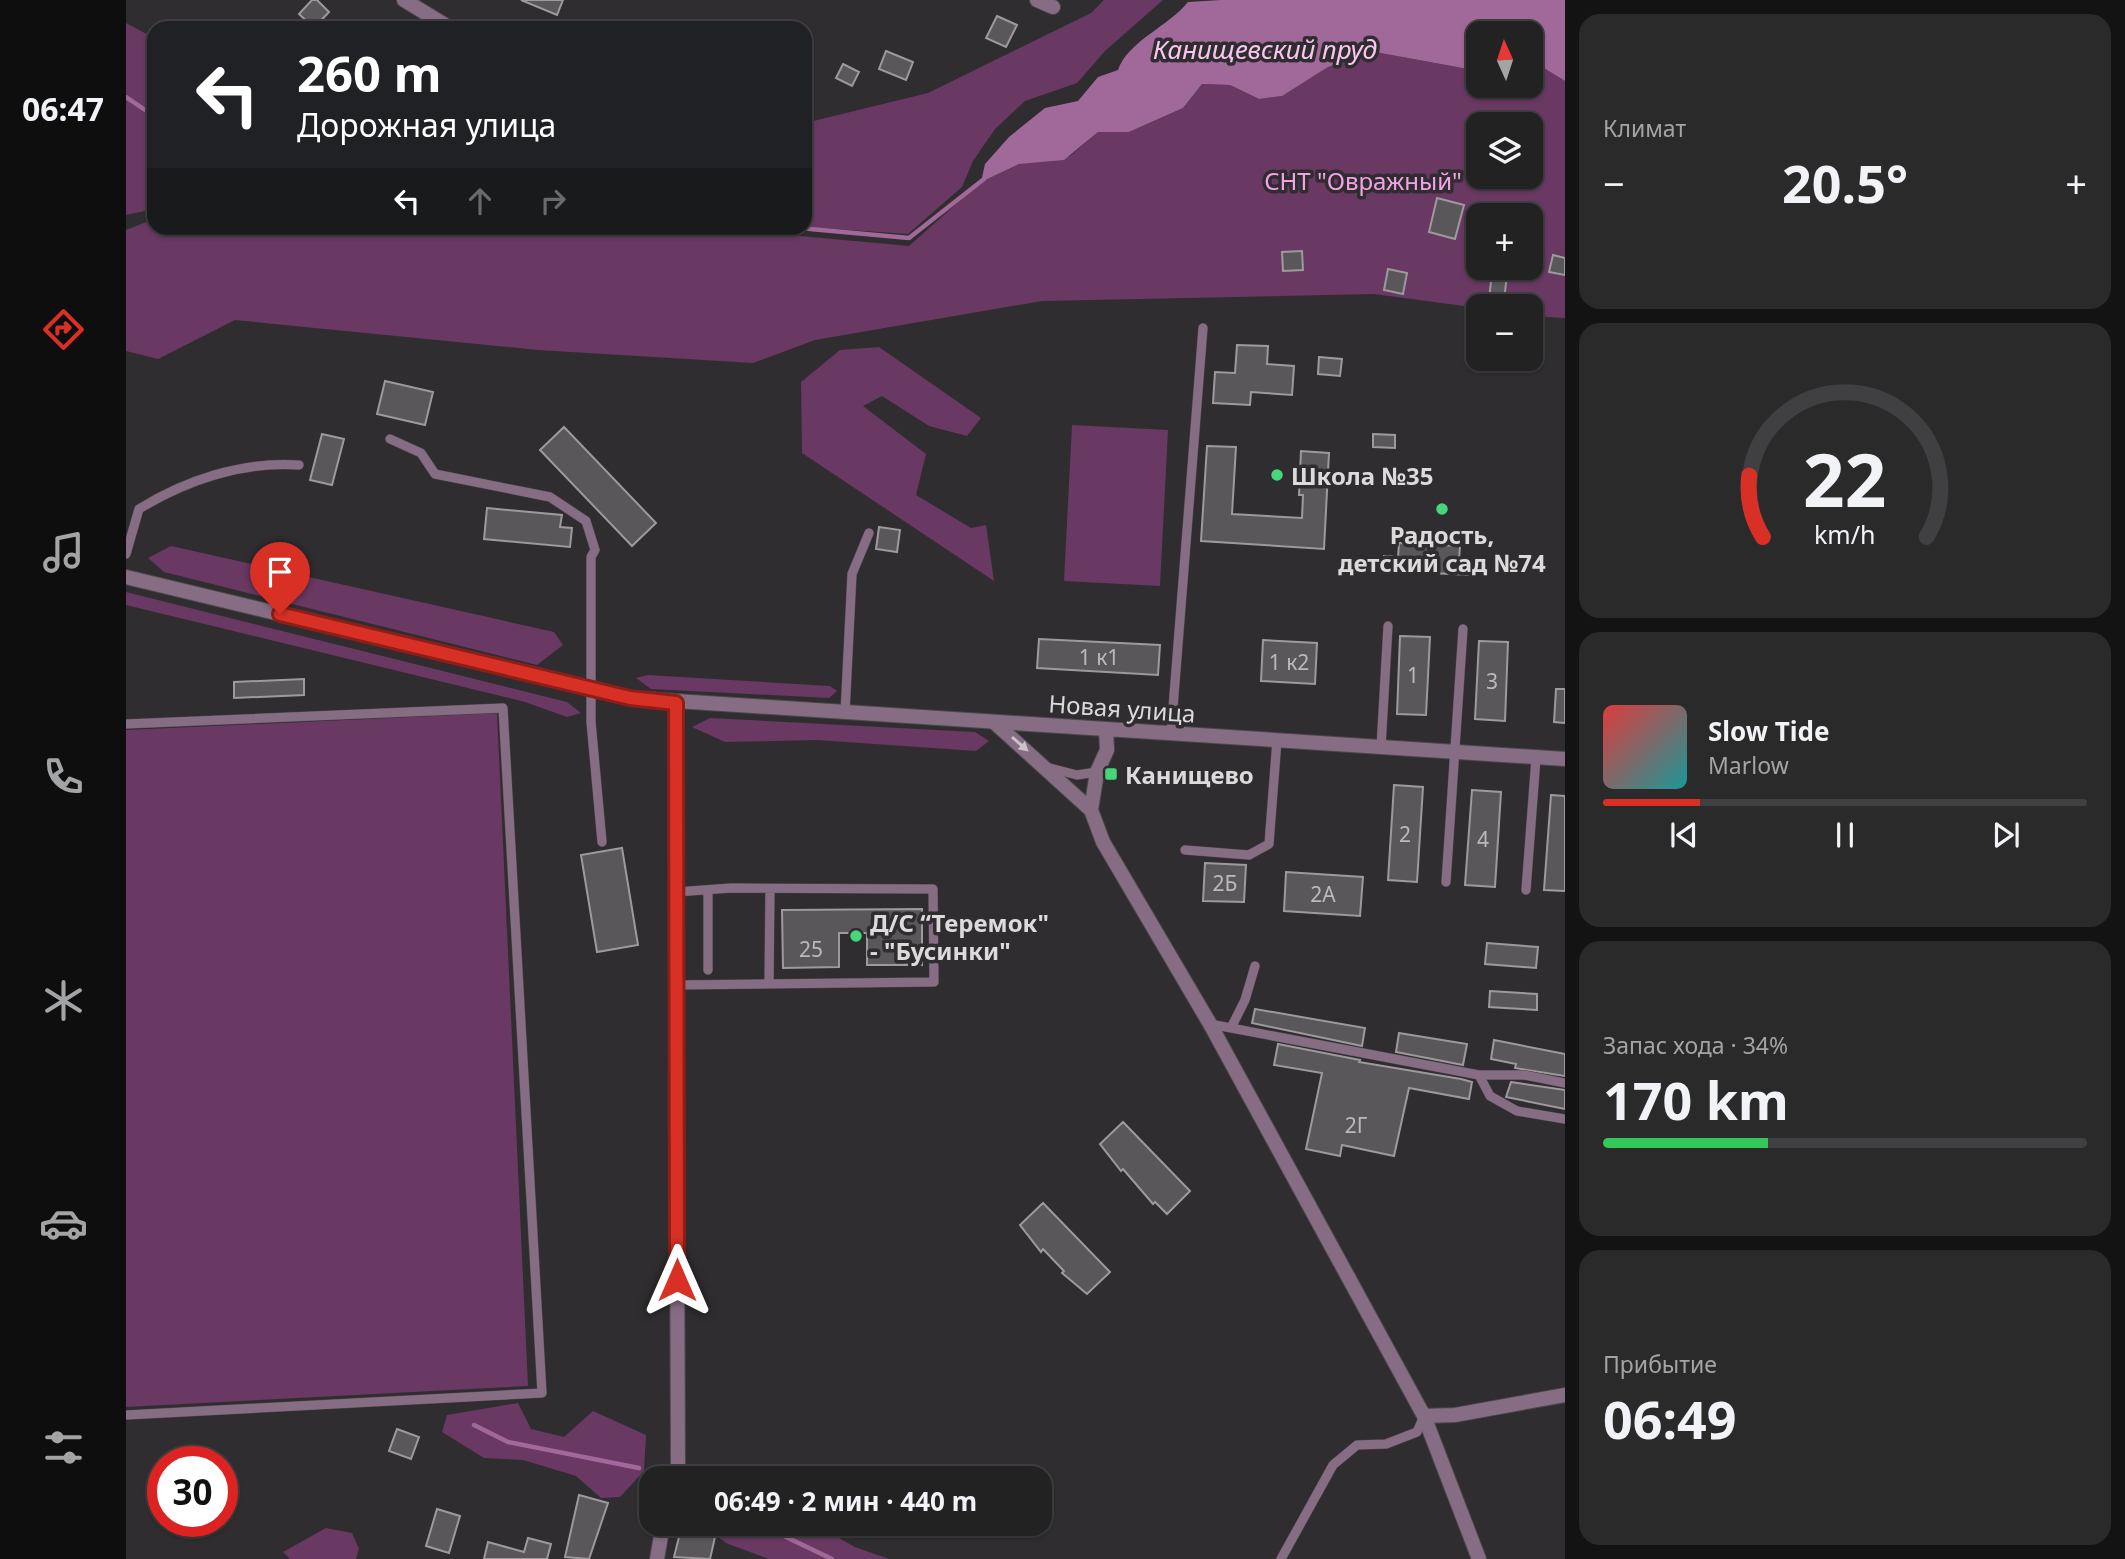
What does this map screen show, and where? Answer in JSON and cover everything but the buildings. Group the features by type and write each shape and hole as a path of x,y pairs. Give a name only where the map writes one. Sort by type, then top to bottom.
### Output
{"street":[{"path":"404,0 438,21"},
{"path":"1037,0 1053,8"},
{"name":"Новая улица","path":"126,577 630,698 1565,760"},
{"path":"676,703 678,1466"},
{"path":"995,723 1091,810 1103,842 1210,1024 1424,1416 1479,1559"},
{"path":"1091,810 1097,772 1107,750 1106,729"},
{"path":"1424,1416 1455,1415 1565,1395"},
{"path":"657,1559 661,1536"}],"lane":[{"path":"1171,733 1203,328"},
{"path":"390,439 421,453 435,474 550,497 586,521 595,550 592,557 590,688 602,842"},
{"path":"126,554 139,509 165,493 222,472 277,463 299,465"},
{"path":"845,713 852,574 869,533"},
{"path":"1381,747 1388,626"},
{"path":"1446,882 1463,629"},
{"path":"126,724 503,708 542,1393 126,1415"},
{"path":"1185,850 1249,855 1269,844 1277,740"},
{"path":"1525,890 1536,758"},
{"path":"1045,766 1077,775 1097,772"},
{"path":"676,892 708,892 731,888 933,890 934,982 676,985"},
{"path":"769,984 770,889"},
{"path":"708,892 708,970"},
{"path":"1231,1028 1245,1000 1255,966"},
{"path":"1210,1024 1479,1075 1524,1075 1565,1083"},
{"path":"1479,1075 1490,1096 1517,1111 1565,1119"},
{"path":"1281,1559 1333,1465 1357,1445 1385,1444 1417,1432 1424,1416"}],"green space":[{"path":"1104,0 1163,0 1105,51 1077,83 1025,101 995,129 973,161 962,187 908,234 812,227 812,121 928,93 1091,13"},
{"path":"126,23 147,34 147,210 126,215"},
{"name":"СНТ \"Овражный\"","path":"1375,52 1466,69 1466,98 1544,98 1544,68 1565,81 1565,318 1543,317 1543,294 1466,294 1466,306 1374,294 1042,301 815,340 753,363 538,350 235,320 158,359 126,351 126,230 147,222 147,235 789,235 909,246 981,182 1019,164 1070,156 1098,132 1129,132 1183,108 1202,84 1230,85 1259,99 1281,96 1328,67"},
{"path":"879,347 981,418 967,436 929,426 882,396 863,406 926,454 916,495 971,528 986,525 994,581 802,453 801,382 840,350"},
{"path":"1072,425 1168,430 1160,586 1064,581"},
{"path":"171,546 554,632 563,645 537,665 164,572 148,558"},
{"path":"126,592 567,702 581,713 567,717 525,702 126,605"},
{"path":"648,675 830,686 837,691 829,698 651,689 636,678"},
{"path":"497,713 528,1386 126,1407 126,730"},
{"path":"710,718 975,732 989,741 976,751 817,740 725,742 692,727"},
{"path":"518,1403 531,1429 564,1437 593,1411 646,1435 644,1466 639,1466 639,1476 620,1497 601,1498 576,1476 523,1460 484,1458 442,1432 447,1415"},
{"path":"326,1528 352,1533 359,1549 356,1559 290,1559 283,1552"},
{"path":"717,1536 835,1536 855,1547 889,1559 769,1559 726,1543"}],"water":[{"name":"Канищевский пруд","path":"1565,0 1565,81 1544,68 1544,21 1466,21 1466,69 1375,52 1328,67 1282,96 1259,99 1230,85 1202,84 1183,108 1129,132 1098,132 1064,160 1019,164 981,182 985,164 1009,137 1045,108 1078,101 1098,77 1118,70 1139,42 1188,2"}],"waterway":[{"path":"126,97 147,111"},
{"path":"812,229 909,238 984,179"},
{"path":"474,1425 508,1442 639,1468"},
{"path":"784,1536 832,1559"}],"place":[{"name":"Школа №35","path":"1277,475"},
{"name":"Радость, детский сад №74","path":"1442,509"},
{"name":"Канищево","path":"1111,774"},
{"name":"Д/С “Теремок\" - \"Бусинки\"","path":"856,936"}],"route":[{"path":"280,614 630,698 676,703 677,1280"}]}
